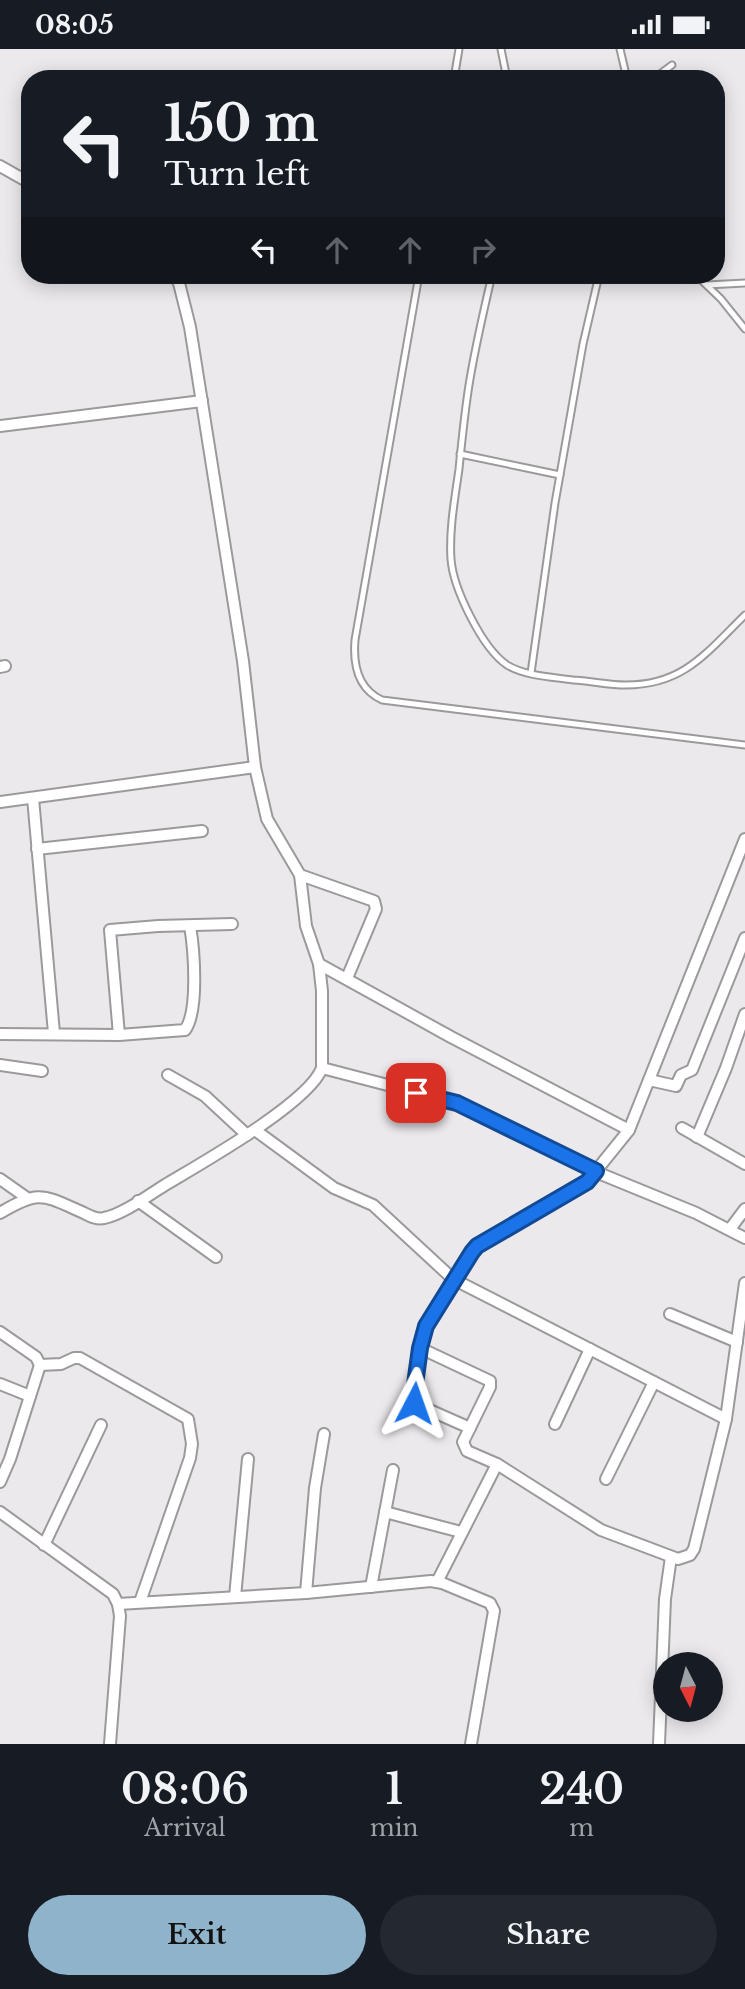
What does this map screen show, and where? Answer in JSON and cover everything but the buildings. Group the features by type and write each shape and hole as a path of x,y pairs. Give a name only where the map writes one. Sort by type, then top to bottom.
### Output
{"street":[{"path":"0,166 21,178"},
{"path":"0,1213 27,1198 49,1198 99,1219 106,1218 251,1133 317,1079 322,1068 322,991 319,964 306,926 300,875 267,819 255,768 243,661 190,327 179,284"},
{"path":"0,426 202,401"},
{"path":"0,802 255,768"},
{"path":"33,797 54,1033"},
{"path":"37,849 202,831"},
{"path":"470,1428 414,1403 420,1348 426,1326 453,1279 477,1246 587,1182 629,1130 745,839"},
{"path":"300,875 376,904 346,978"},
{"path":"119,1035 110,930 232,924"},
{"path":"0,1034 119,1035 181,1031 187,1027 192,1014 190,926"},
{"path":"649,1080 676,1086 681,1075 692,1070 745,938"},
{"path":"319,964 629,1130"},
{"path":"696,1137 726,1068 745,1014"},
{"path":"0,1065 42,1071"},
{"path":"322,1068 457,1103 596,1171 696,1213 744,1237"},
{"path":"168,1075 205,1096 251,1133 334,1188 373,1205 453,1279 726,1419"},
{"path":"682,1128 745,1164"},
{"path":"0,1179 27,1198"},
{"path":"138,1201 216,1257"},
{"path":"730,1229 745,1209"},
{"path":"420,1348 489,1379 490,1387 463,1442 464,1449 497,1464 600,1530 678,1559 690,1555 695,1549 726,1419 745,1283"},
{"path":"670,1314 737,1342"},
{"path":"0,1332 38,1359 40,1365 0,1482"},
{"path":"555,1424 590,1349"},
{"path":"40,1365 61,1364 80,1358 188,1419 192,1444 190,1458 141,1602"},
{"path":"606,1479 654,1382"},
{"path":"1,1386 30,1396"},
{"path":"44,1545 101,1425"},
{"path":"306,1593 315,1488 324,1434"},
{"path":"235,1597 248,1459"},
{"path":"437,1581 497,1464"},
{"path":"371,1587 393,1470"},
{"path":"0,1512 113,1594 118,1604 120,1616 110,1744"},
{"path":"385,1512 461,1532"},
{"path":"659,1744 665,1599 671,1557"},
{"path":"118,1604 306,1593 437,1581 490,1603 494,1611 471,1744"}],"lane":[{"path":"456,70 459,49"},
{"path":"501,49 505,70"},
{"path":"620,49 625,70"},
{"path":"665,70 672,65"},
{"path":"707,285 745,283"},
{"path":"417,284 355,641 354,658 362,681 373,696 382,700 745,745"},
{"path":"490,284 470,379 452,523 451,560 466,610 495,654 516,670 531,673 625,685 666,680 700,659 745,615"},
{"path":"531,673 560,475 583,344 597,284"},
{"path":"707,285 745,329"},
{"path":"460,454 560,475"}],"route":[{"path":"414,1403 420,1348 426,1326 472,1252 477,1246 587,1182 596,1171 457,1103 416,1093"}]}
